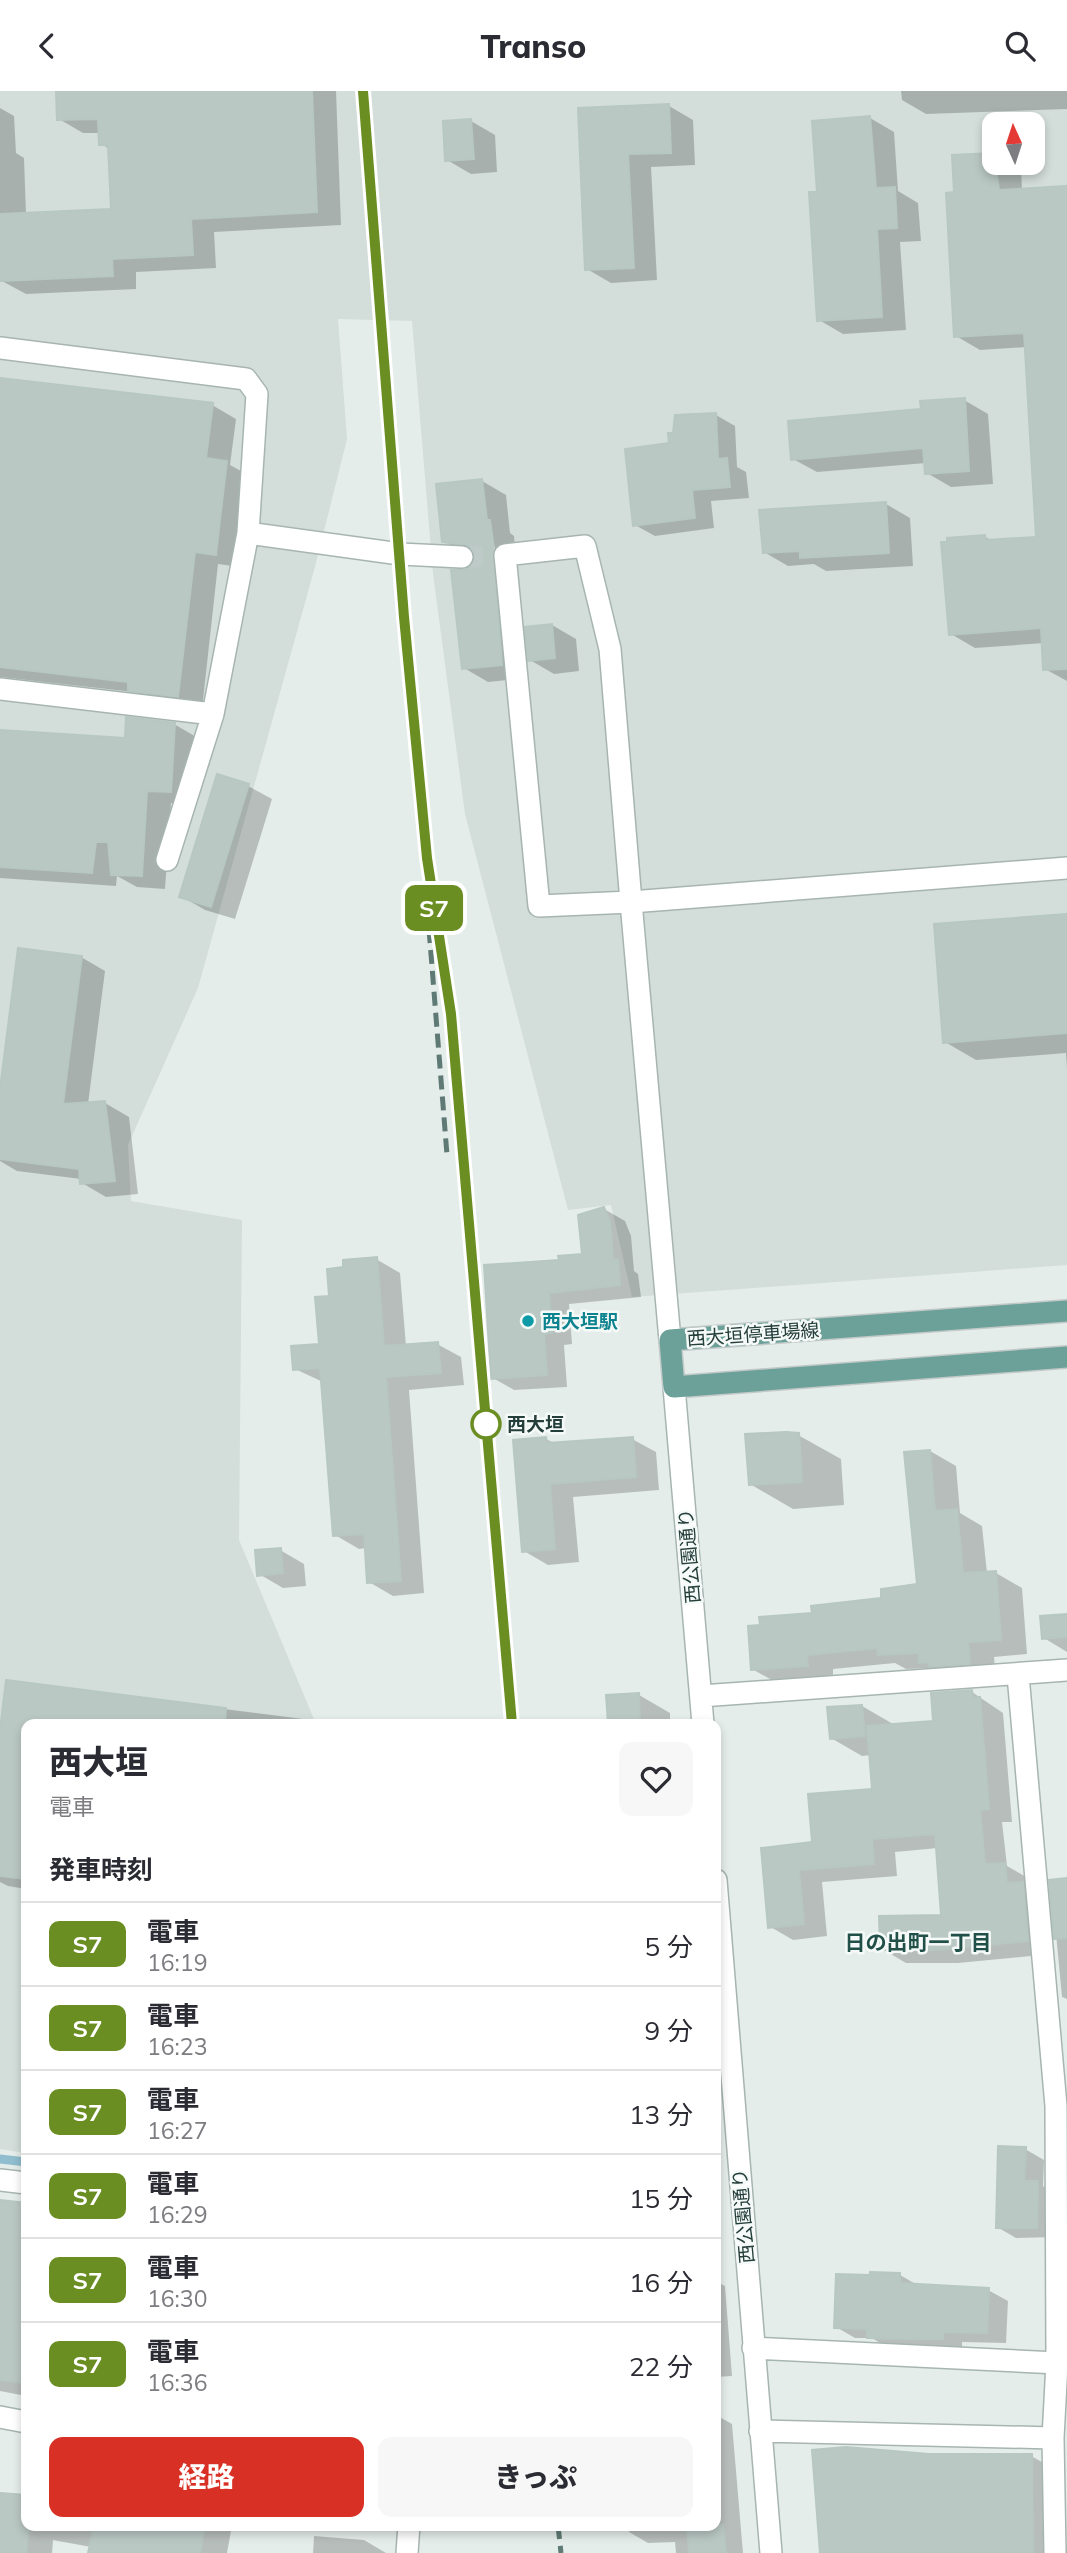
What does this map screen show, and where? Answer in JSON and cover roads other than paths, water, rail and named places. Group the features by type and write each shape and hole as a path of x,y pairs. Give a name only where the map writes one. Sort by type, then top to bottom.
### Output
{"main road":[{"name":"西大垣停車場線","path":"674,1387 670,1341 1067,1311"},
{"path":"674,1387 1067,1357"}],"street":[{"path":"0,348 246,379 257,394 248,533 214,714 167,860"},
{"path":"248,533 400,554 462,557"},
{"path":"670,1341 631,902 610,649 585,546 500,555 539,906 631,902 1067,868"},
{"path":"0,689 214,714"},
{"name":"西公園通り","path":"674,1387 703,1719"},
{"path":"701,1696 1067,1670"},
{"path":"1018,1675 1062,2106 1053,2438 1055,2553"},
{"name":"西公園通り","path":"721,1943 771,2553"},
{"path":"0,2180 21,2182"},
{"path":"753,2347 1057,2363"},
{"path":"0,2417 21,2421"},
{"path":"760,2431 1053,2438"},
{"path":"407,2553 409,2531"}],"waterway":[{"path":"0,2159 21,2161"}],"tunnel":[{"path":"462,557 495,556"}],"railway":[{"path":"363,91 404,617 427,858 451,1014 512,1719"},
{"path":"429,929 447,1155"},
{"path":"559,2531 561,2553"}],"train":[{"name":"S7","path":"363,91 404,617 427,858 451,1014 512,1719"}],"place":[{"name":"西大垣駅","path":"528,1321"},
{"name":"西大垣","path":"486,1424"}],"district":[{"name":"日の出町一丁目","path":"918,1943"}]}
